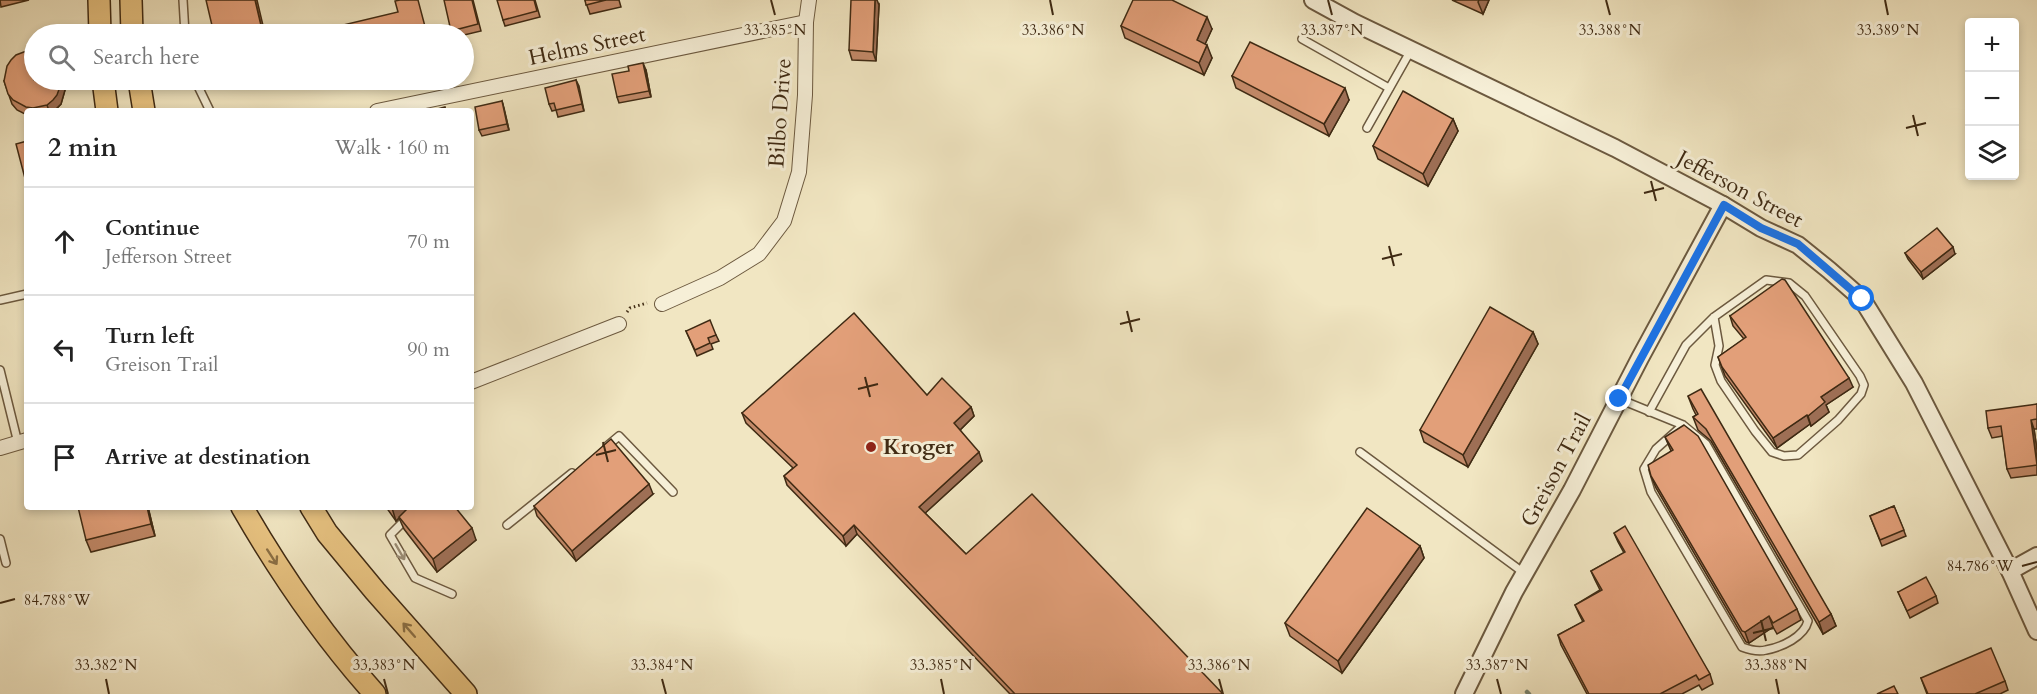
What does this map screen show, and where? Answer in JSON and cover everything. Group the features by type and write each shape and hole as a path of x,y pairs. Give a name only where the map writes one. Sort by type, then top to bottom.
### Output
{"main road":[{"path":"99,0 100,24"},
{"path":"131,0 132,24"},
{"path":"104,90 107,108"},
{"path":"141,90 144,108"},
{"path":"244,510 292,587 344,657 375,694"},
{"path":"312,510 327,533 375,591 466,694"}],"street":[{"name":"Bilbo Drive","path":"662,304 720,278 759,254 784,221 799,172 809,0"},
{"name":"Jefferson Street","path":"1313,0 1615,148 1724,205 1761,228 1798,244 1862,299 1914,383 2010,571 2037,631"},
{"name":"Helms Street","path":"391,108 806,22"},
{"name":"Greison Trail","path":"1464,694 1524,574 1572,490 1724,205"},
{"path":"474,381 620,324"},
{"path":"0,448 22,442"},
{"path":"2010,571 2037,556"}],"lane":[{"path":"183,0 184,24"},
{"path":"1302,39 1389,88"},
{"path":"1367,128 1411,50"},
{"path":"200,90 209,108"},
{"path":"1649,412 1686,345 1714,317 1766,280 1789,283 1805,296 1860,376 1864,385 1861,394 1838,420 1798,455 1784,456 1772,452 1721,381 1715,366 1719,346 1714,317"},
{"path":"0,300 24,295"},
{"path":"0,370 22,442"},
{"path":"1619,399 1683,425 1706,444 1808,621 1800,636 1766,650 1753,651 1742,647 1651,492 1644,469 1656,449 1683,425"},
{"path":"600,451 619,436 673,492"},
{"path":"1359,452 1524,574"},
{"path":"507,525 581,466"},
{"path":"415,510 390,535 415,578 452,594"},
{"path":"0,539 6,563"}],"path":[{"path":"620,324 630,308 647,303 662,304"}],"building":[{"path":"206,0 255,0 261,24 212,24"},
{"path":"418,0 424,24 347,24 398,12 395,1"},
{"path":"444,0 472,0 478,24 449,24"},
{"path":"497,0 534,0 537,11 503,20"},
{"path":"585,0 606,0 586,5"},
{"path":"851,0 875,0 873,52 849,50"},
{"path":"1133,0 1172,0 1207,17 1197,40 1207,45 1199,63 1121,26"},
{"path":"1250,42 1345,88 1324,124 1232,76"},
{"path":"24,52 24,90 59,90 47,105 26,107 13,100 8,94 4,81 7,66 16,55"},
{"path":"643,63 649,91 617,97 612,74 629,71 628,66"},
{"path":"576,80 582,104 556,110 554,103 549,104 545,88"},
{"path":"1403,91 1453,119 1423,174 1373,146"},
{"path":"502,101 507,124 479,130 475,107"},
{"path":"24,142 24,175 16,144"},
{"path":"1937,228 1953,247 1921,272 1905,253"},
{"path":"1782,279 1785,280 1849,378 1821,397 1825,402 1808,416 1773,438 1722,367 1718,357 1746,337 1730,316"},
{"path":"1490,307 1533,332 1463,455 1420,430"},
{"path":"854,313 927,395 942,378 971,407 954,423 979,452 919,507 966,554 1032,494 1223,694 1015,694 854,525 843,536 784,476 797,465 742,413"},
{"path":"710,320 716,335 708,338 710,343 695,350 686,331"},
{"path":"1701,389 1831,614 1819,622 1706,429 1693,417 1698,414 1688,396"},
{"path":"2037,404 2037,419 2031,420 2037,465 2007,469 2001,426 1988,428 1986,411"},
{"path":"1684,425 1698,436 1797,609 1773,623 1769,616 1745,632 1742,631 1651,476 1648,465 1673,450 1665,437"},
{"path":"611,439 649,484 572,551 534,506"},
{"path":"1894,506 1904,530 1880,540 1870,516"},
{"path":"1367,508 1420,546 1338,661 1285,623"},
{"path":"79,510 148,510 151,524 86,540"},
{"path":"406,510 457,510 472,528 433,559 399,517"},
{"path":"1625,526 1710,674 1699,680 1696,675 1660,694 1589,694 1558,635 1584,621 1575,605 1602,590 1591,571 1625,552 1614,533"},
{"path":"1926,577 1936,596 1907,611 1898,592"},
{"path":"1991,648 2005,681 1975,694 1928,694 1921,678"},
{"path":"1894,686 1898,694 1877,694"}],"place":[{"name":"Kroger","path":"871,447"}],"route":[{"path":"1619,399 1724,205 1761,228 1798,244 1862,299"}]}
